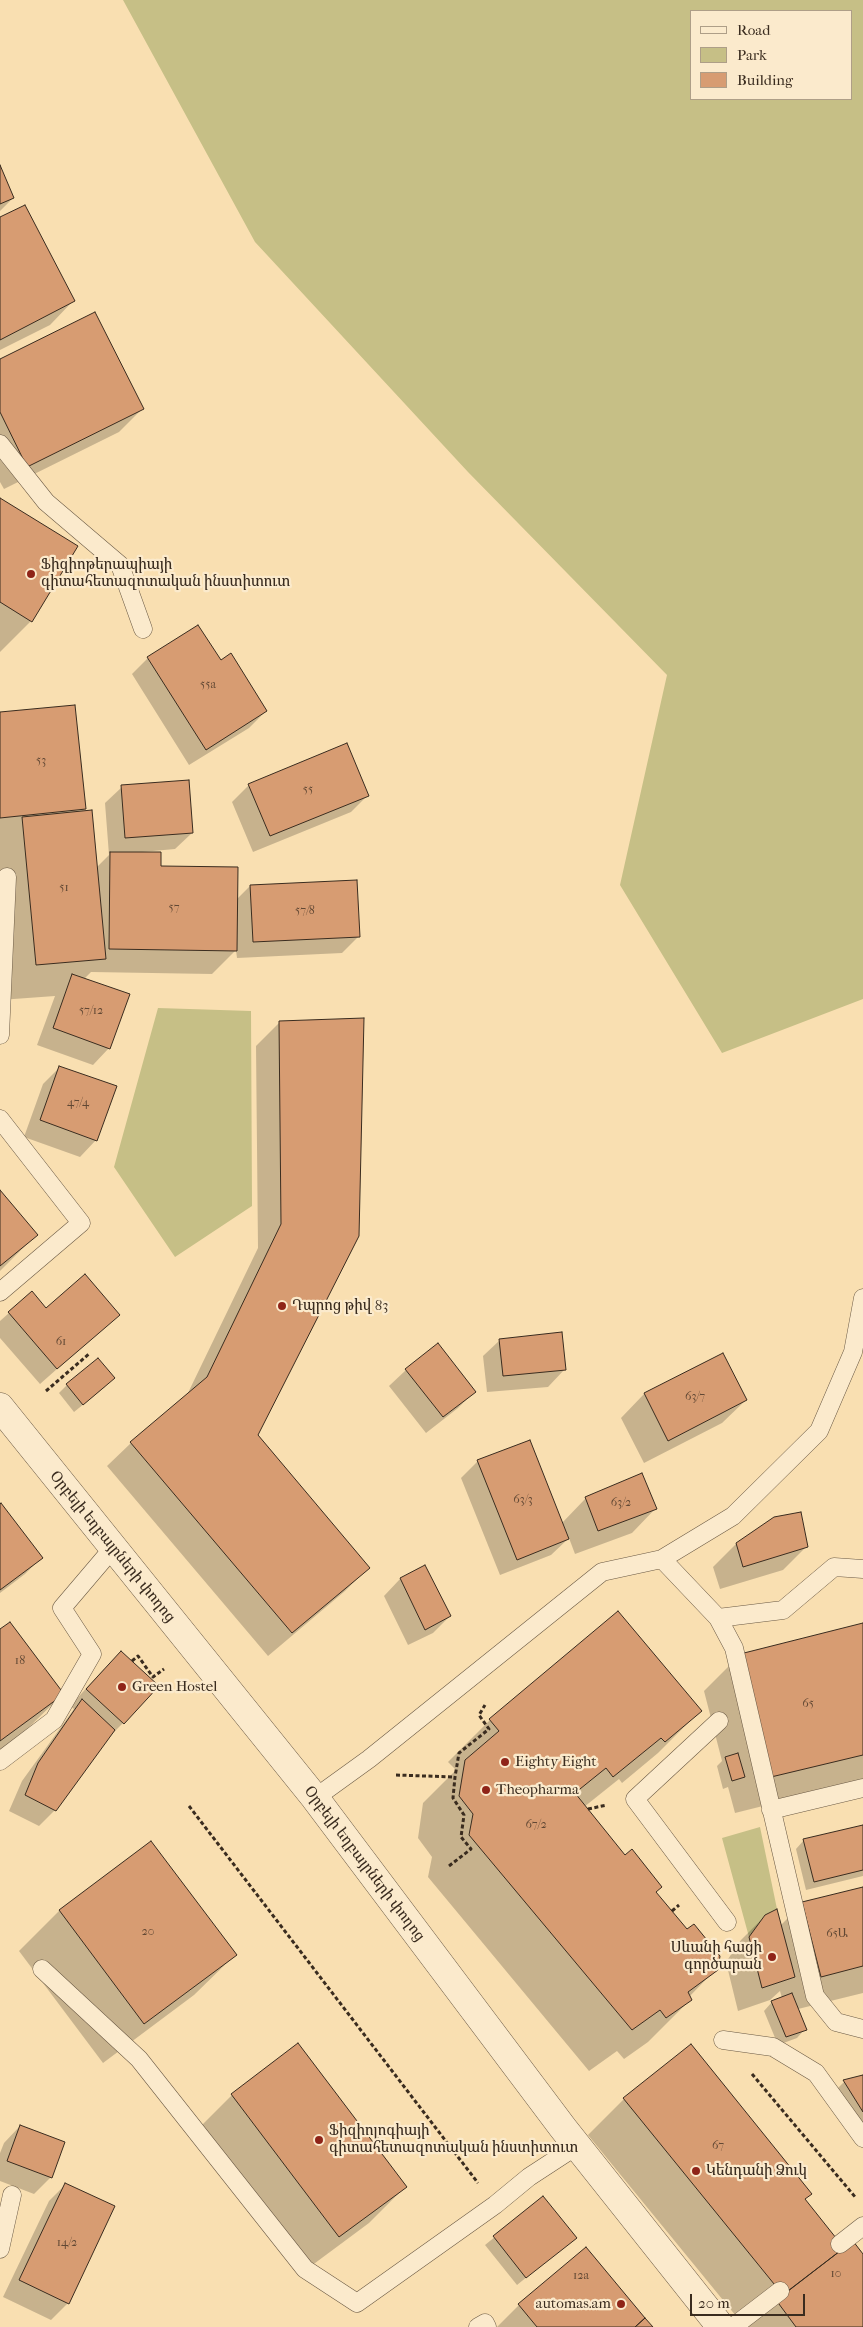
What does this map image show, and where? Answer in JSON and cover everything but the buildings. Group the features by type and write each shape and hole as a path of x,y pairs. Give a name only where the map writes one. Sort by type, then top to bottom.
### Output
{"street":[{"name":"Օրբելի եղբայրների փողոց","path":"0,1407 315,1798 578,2146 722,2326"}],"lane":[{"path":"0,444 46,502 120,565 143,629"},
{"path":"0,1035 8,877"},
{"path":"0,1119 81,1224 0,1292"},
{"path":"315,1798 369,1758 602,1572 662,1559 733,1516 819,1430 853,1352 863,1298"},
{"path":"0,1761 54,1720 92,1654 62,1608 113,1548"},
{"path":"662,1559 718,1618 734,1648 814,1996 836,2022 863,2029"},
{"path":"718,1618 783,1610 834,1567 863,1569"},
{"path":"720,1721 635,1799 727,1922"},
{"path":"771,1810 863,1788"},
{"path":"42,1970 139,2059 305,2269 357,2303 495,2205 528,2177 578,2146"},
{"path":"723,2040 773,2047 816,2073 863,2138"},
{"path":"0,2249 12,2195"},
{"path":"840,2244 863,2226"},
{"path":"722,2326 780,2291"},
{"path":"478,2327 484,2323 487,2327"}],"path":[{"path":"46,1391 90,1353"},
{"path":"132,1661 138,1656 153,1677 164,1669"},
{"path":"449,1866 471,1848 461,1837 464,1815 453,1798 455,1777 459,1752 490,1729 479,1715 489,1698"},
{"path":"387,1775 455,1777"},
{"path":"189,1806 495,2205"},
{"path":"723,2040 848,2188"}],"green space":[{"path":"123,0 863,0 863,999 722,1053 620,885 667,675 468,472 255,242"},
{"path":"158,1008 251,1011 252,1206 175,1257 114,1167"},
{"path":"760,1827 777,1909 765,1915 749,1937 722,1838"}],"place":[{"name":"Ֆիզիոթերապիայի գիտահետազոտական ինստիտուտ","path":"31,574"},
{"name":"Դպրոց թիվ 83","path":"282,1306"},
{"name":"Green Hostel","path":"122,1687"},
{"name":"Eighty Eight","path":"505,1762"},
{"name":"Theopharma","path":"486,1790"},
{"name":"Սևանի հացի գործարան","path":"772,1957"},
{"name":"Ֆիզիոլոգիայի գիտահետազոտական ինստիտուտ","path":"319,2140"},
{"name":"Կենդանի Ձուկ","path":"696,2171"},
{"name":"automas.am","path":"621,2304"}]}
